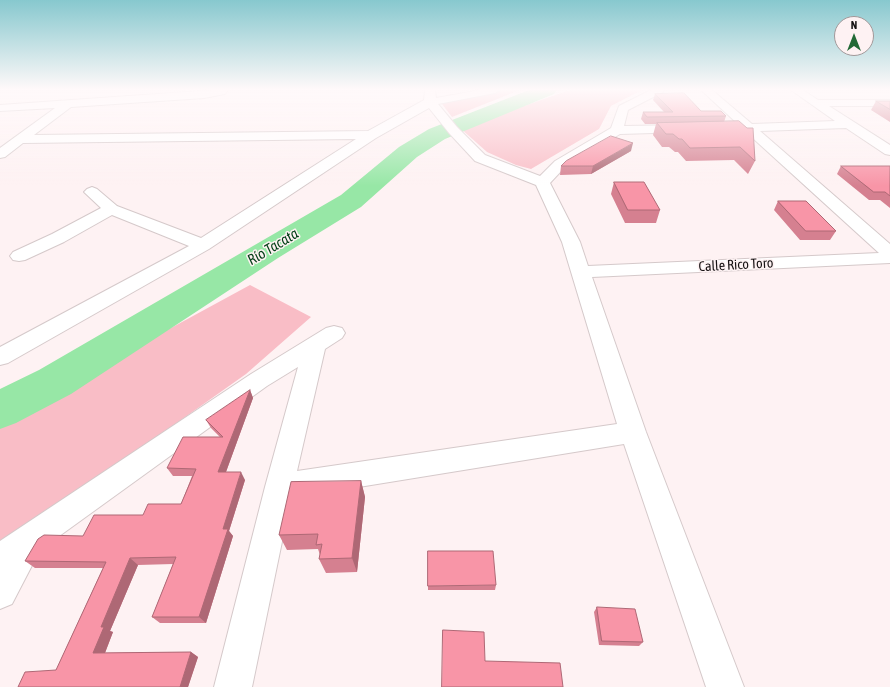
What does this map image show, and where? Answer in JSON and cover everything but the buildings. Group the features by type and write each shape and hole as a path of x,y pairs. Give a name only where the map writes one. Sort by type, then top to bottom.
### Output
{"street":[{"path":"0,154 44,122"},
{"path":"0,357 202,245 391,122"},
{"path":"447,122 480,158 542,182 571,242 633,432 725,687"},
{"path":"617,130 619,122"},
{"path":"744,122 890,253"},
{"path":"846,122 890,151"},
{"path":"728,128 849,124"},
{"path":"542,182 560,164 617,130 696,129"},
{"path":"21,139 371,135"},
{"path":"92,192 111,209 202,245"},
{"path":"19,256 58,238 111,209"},
{"name":"Calle Rico Toro","path":"581,272 890,258"},
{"path":"0,560 259,380 324,339 279,487 233,687"},
{"path":"279,487 633,432"},
{"path":"0,592 31,538"}],"shaded area":[{"path":"477,122 603,122 599,129 531,169 516,165 487,152 460,128"},
{"path":"250,285 311,317 246,374 0,548 0,421"}],"waterway":[{"name":"Río Tacata","path":"0,410 55,382 266,251 351,201 408,152 437,134 467,122"}]}
